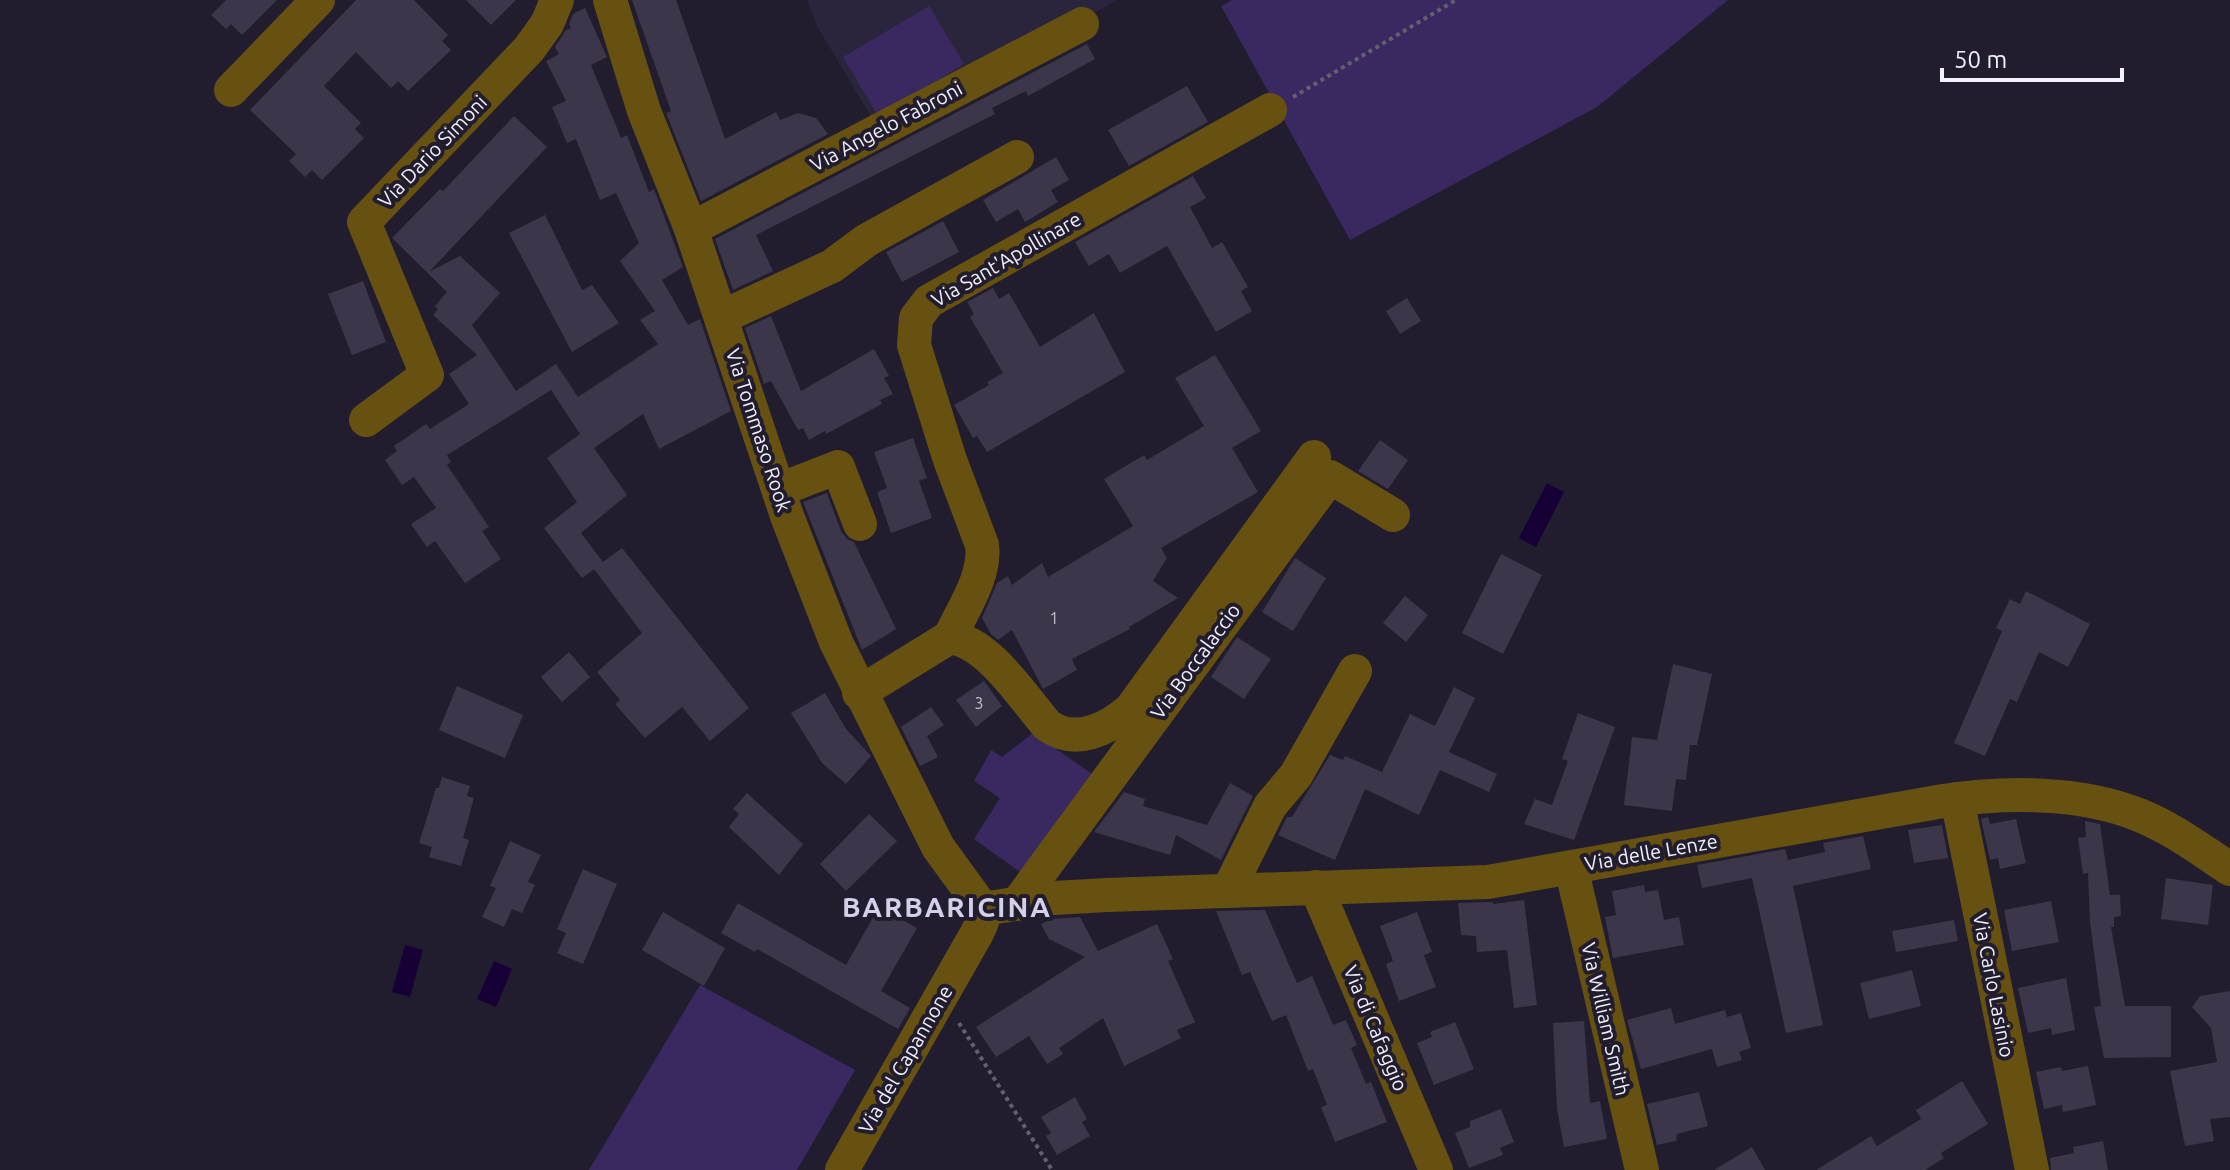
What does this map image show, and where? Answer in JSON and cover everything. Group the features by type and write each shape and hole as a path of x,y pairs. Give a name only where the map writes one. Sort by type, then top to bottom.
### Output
{"street":[{"path":"231,90 318,0"},
{"name":"Via Tommaso Rook","path":"610,0 644,111 691,229 820,602 859,693 938,847 983,909"},
{"name":"Via Dario Simoni","path":"366,420 427,375 364,222 529,49 547,24 558,1"},
{"name":"Via Angelo Fabroni","path":"691,229 1082,24"},
{"name":"Via Sant'Apollinare","path":"950,637 980,571 982,545 950,460 916,354 913,330 919,312 929,301 1270,110"},
{"path":"722,317 832,266 867,240 1017,157"},
{"path":"859,693 950,637 971,644 988,655 1055,731 1075,735 1100,730 1131,709 1314,457"},
{"path":"779,490 838,467 860,524"},
{"name":"Via Boccalaccio","path":"1017,904 1330,477 1393,515"},
{"path":"1229,889 1270,806 1296,775 1355,671"},
{"name":"Via delle Lenze","path":"983,909 1054,898 1229,889 1488,882 1957,799 2044,797 2122,809 2173,832 2230,869"},
{"name":"Via Carlo Lasinio","path":"1957,799 2032,1170"},
{"name":"Via William Smith","path":"1571,867 1642,1170"},
{"name":"Via di Cafaggio","path":"1316,887 1436,1170"},
{"name":"Via del Capannone","path":"842,1170 968,949 982,922 983,909"}],"path":[{"path":"1270,110 1456,0"},
{"path":"941,996 1052,1170"}],"shaded area":[{"path":"807,0 1118,0 877,127 817,26"},
{"path":"1232,0 1728,0 1597,107 1350,240 1221,6"},
{"path":"929,6 964,64 878,116 843,57"},
{"path":"1547,483 1564,492 1536,547 1519,538"},
{"path":"1033,733 1095,776 1023,874 974,839 1000,798 974,781 991,750 1002,757"},
{"path":"405,945 423,950 410,997 392,992"},
{"path":"494,961 512,969 496,1007 477,999"},
{"path":"700,985 855,1070 797,1170 589,1170"}],"building":[{"path":"226,0 277,0 242,35 231,24 226,29 211,15"},
{"path":"356,0 414,0 448,35 442,41 451,50 408,91 398,81 391,88 356,52 324,86 361,123 355,129 364,138 322,180 312,170 305,177 289,161 296,154 250,110"},
{"path":"466,0 516,0 491,25"},
{"path":"632,0 676,0 725,139 776,112 780,120 798,113 816,118 828,134 701,201 666,113 671,111"},
{"path":"585,8 607,57 591,65 621,138 627,135 649,192 654,189 683,267 662,280 688,325 700,319 731,411 659,449 643,414 594,448 627,495 581,533 603,562 622,548 749,708 710,741 682,707 645,738 615,704 620,700 597,672 642,633 594,569 582,578 544,528 577,502 547,458 580,434 551,390 447,455 451,462 447,465 489,527 482,531 501,559 465,583 435,541 427,547 411,524 436,508 414,477 402,485 385,460 397,451 394,446 426,424 430,429 469,404 449,374 477,355 433,315 438,309 435,306 447,292 392,238 440,189 443,191 514,116 547,147 429,272 460,256 500,293 472,325 516,391 556,364 578,397 658,344 640,320 655,311 620,261 639,243 616,193 600,200 576,139 567,143 552,107 566,101 546,61 559,54 555,47 566,30 571,28 569,24 573,14"},
{"path":"1087,44 1095,59 1028,96 1026,91 992,108 995,114 756,235 773,271 733,290 715,239"},
{"path":"1187,86 1208,122 1129,166 1108,130"},
{"path":"1056,157 1069,180 1051,190 1058,202 1025,222 1018,209 996,222 983,200"},
{"path":"1193,176 1206,198 1190,207 1212,248 1222,242 1248,287 1241,291 1252,311 1216,332 1167,246 1120,273 1109,254 1089,266 1075,242"},
{"path":"545,215 582,290 592,285 619,323 572,352 509,233"},
{"path":"943,221 959,252 902,282 886,252"},
{"path":"363,281 386,342 352,355 328,294"},
{"path":"993,288 999,299 1009,293 1040,347 1094,313 1125,372 987,452 977,436 973,438 954,405 1003,373 970,317 974,314 967,302"},
{"path":"1407,298 1421,321 1400,334 1386,311"},
{"path":"771,316 801,391 874,349 889,376 884,378 893,394 880,400 882,404 809,440 803,428 798,430 771,381 764,384 745,328"},
{"path":"1215,355 1261,431 1232,448 1258,492 1161,548 1167,558 1153,581 1178,598 1130,629 1072,659 1077,670 1043,689 1012,630 998,640 982,618 997,583 1008,576 1012,585 1042,563 1048,577 1133,526 1104,479 1144,455 1147,460 1204,426 1175,378"},
{"path":"913,438 927,478 919,481 932,518 891,533 877,492 887,488 874,452"},
{"path":"1380,440 1408,460 1388,489 1358,471"},
{"path":"827,493 841,531 854,542 896,629 862,650 803,502"},
{"path":"1501,554 1542,575 1503,654 1462,633"},
{"path":"1295,558 1326,578 1293,631 1262,612"},
{"path":"2026,591 2090,624 2068,667 2039,652 2017,702 2010,699 1985,756 1954,743 2002,631 1996,628 2010,599 2020,604"},
{"path":"1405,596 1428,615 1406,642 1383,623"},
{"path":"1237,637 1271,659 1244,699 1211,677"},
{"path":"569,652 590,677 562,702 541,677"},
{"path":"1673,664 1712,674 1697,745 1690,745 1686,780 1676,779 1672,811 1624,805 1632,737 1657,740"},
{"path":"984,681 1002,706 976,727 956,700"},
{"path":"457,686 523,715 505,758 439,730"},
{"path":"1454,687 1475,698 1449,752 1497,774 1489,792 1440,770 1419,815 1365,789 1335,860 1278,835 1330,755 1343,760 1345,756 1382,772 1410,714 1435,726"},
{"path":"825,693 846,729 871,756 846,784 822,763 791,713"},
{"path":"931,707 944,725 927,736 938,757 920,766 901,727"},
{"path":"1578,713 1615,727 1574,840 1524,824 1535,799 1552,805 1568,761 1562,759"},
{"path":"442,777 470,786 467,796 474,798 463,838 469,840 461,866 429,857 432,847 419,843"},
{"path":"1230,783 1253,796 1221,860 1176,835 1170,855 1094,832 1124,792 1145,799 1143,806 1207,825"},
{"path":"747,793 803,844 779,875 729,827 739,814 733,809"},
{"path":"869,814 897,841 846,891 820,864"},
{"path":"1988,817 1990,824 2016,819 2026,863 2000,869 1998,858 1990,860 1981,819"},
{"path":"2085,821 2100,824 2110,895 2120,895 2121,916 2114,917 2114,927 2111,927 2125,1006 2171,1006 2171,1057 2104,1058 2094,1007 2101,1006 2090,922 2088,873 2083,874 2078,838 2086,837"},
{"path":"1942,825 1948,858 1914,863 1908,830"},
{"path":"1863,836 1871,869 1793,886 1823,1025 1786,1033 1752,878 1702,888 1697,865 1785,849 1788,860 1825,852 1823,843"},
{"path":"510,841 541,855 528,882 535,885 522,913 512,909 504,927 482,917 496,888 490,886"},
{"path":"583,869 617,884 583,964 557,953 566,933 557,929"},
{"path":"2166,878 2213,885 2208,925 2161,919"},
{"path":"1644,885 1645,892 1658,890 1664,920 1679,917 1684,945 1613,958 1605,917 1616,915 1612,891"},
{"path":"1524,900 1537,1005 1514,1008 1507,950 1477,952 1476,936 1461,935 1458,903 1493,904"},
{"path":"2051,901 2059,942 2012,951 2004,910"},
{"path":"738,903 846,965 879,907 917,928 881,991 910,1008 898,1029 757,949 755,952 721,933"},
{"path":"1265,910 1297,983 1312,976 1333,1025 1346,1020 1357,1045 1351,1048 1366,1084 1371,1082 1387,1122 1335,1142 1321,1107 1327,1105 1313,1069 1308,1071 1286,1015 1272,1021 1250,972 1242,975 1216,911"},
{"path":"663,912 725,948 704,986 642,950"},
{"path":"1417,912 1432,952 1424,955 1436,987 1399,1001 1386,964 1393,961 1380,926"},
{"path":"1080,917 1098,951 1157,924 1173,959 1168,961 1195,1022 1177,1030 1181,1038 1124,1066 1103,1018 1059,1048 1063,1054 1047,1064 1029,1036 996,1057 976,1027 1085,957 1049,939 1041,924 1052,919"},
{"path":"1954,920 1958,941 1896,952 1892,931"},
{"path":"1912,970 1921,1006 1869,1019 1860,983"},
{"path":"2066,978 2075,1030 2052,1035 2051,1028 2028,1033 2018,988"},
{"path":"2230,991 2230,1117 2210,1119 2214,1141 2185,1146 2170,1071 2217,1062 2211,1028 2192,1007 2200,996"},
{"path":"1671,1008 1675,1024 1725,1010 1727,1017 1741,1013 1751,1048 1739,1052 1742,1060 1717,1067 1712,1049 1641,1069 1627,1020"},
{"path":"1584,1021 1590,1103 1600,1101 1607,1139 1564,1147 1557,1109 1553,1023"},
{"path":"1455,1022 1474,1069 1434,1085 1417,1043 1432,1037 1430,1032"},
{"path":"2088,1066 2096,1105 2063,1112 2062,1105 2044,1109 2036,1072"},
{"path":"1962,1081 1988,1124 1941,1153 1944,1158 1925,1170 1816,1170 1871,1136 1877,1146 1921,1119 1916,1110"},
{"path":"1699,1092 1708,1126 1677,1134 1676,1141 1657,1145 1647,1104"},
{"path":"1075,1097 1087,1119 1082,1122 1090,1136 1057,1155 1046,1136 1051,1133 1041,1117"},
{"path":"1501,1109 1514,1142 1500,1148 1503,1155 1469,1168 1455,1133 1470,1127 1470,1121"},
{"path":"2103,1141 2108,1170 2051,1170 2050,1158 2074,1153 2073,1147"},
{"path":"1752,1147 1765,1170 1714,1170"}],"district":[{"name":"BARBARICINA","path":"947,906"}]}
